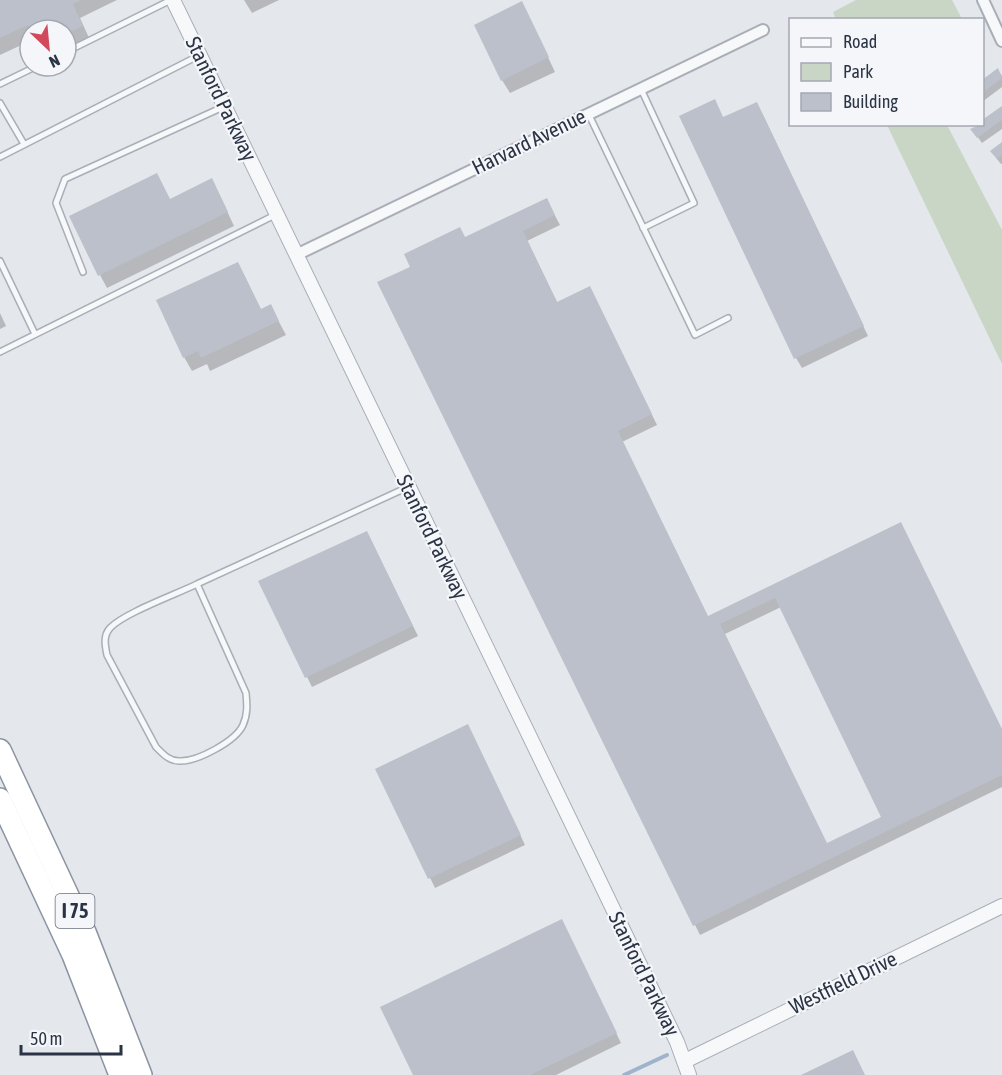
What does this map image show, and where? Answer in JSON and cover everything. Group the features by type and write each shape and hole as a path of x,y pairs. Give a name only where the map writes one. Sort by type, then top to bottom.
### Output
{"highway":[{"name":"I 75","path":"0,750 85,932 141,1075"},
{"name":"I 75","path":"0,799 73,955 120,1075"}],"street":[{"name":"Stanford Parkway","path":"172,0 685,1061 689,1075"},
{"path":"983,0 1002,41"},
{"name":"Harvard Avenue","path":"296,255 763,30"},
{"name":"Westfield Drive","path":"685,1061 1002,906"}],"lane":[{"path":"78,46 172,0"},
{"path":"0,157 200,56"},
{"path":"0,84 18,75"},
{"path":"641,89 694,203 643,228"},
{"path":"0,102 24,144"},
{"path":"83,272 56,202 65,179 224,107"},
{"path":"589,113 695,335 728,318"},
{"path":"0,352 277,214"},
{"path":"0,261 35,334"},
{"path":"197,584 246,693 248,709 242,727 230,741 200,756 180,762 167,758 156,747 107,655 104,641 108,630 118,622 197,584 408,487"}],"green space":[{"path":"856,0 952,0 961,18 836,18 833,12"},
{"path":"887,126 948,126 1002,230 1002,364"}],"building":[{"path":"0,0 82,0 73,4 83,26 78,28 78,18 18,18 18,30 0,38"},
{"path":"522,1 549,57 501,81 474,25"},
{"path":"998,68 1002,78 984,92 984,78"},
{"path":"715,99 723,117 757,102 864,326 794,359 679,116"},
{"path":"1002,106 1002,120 977,138 970,129 984,126 984,119"},
{"path":"1002,142 1002,155 997,159 990,151"},
{"path":"157,173 170,199 212,178 228,212 98,276 69,216"},
{"path":"547,198 555,215 523,231 557,302 590,286 652,414 618,431 708,616 901,522 1002,729 1002,775 693,926 377,282 410,267 404,254 460,227 465,237","holes":["775,598 881,817 827,843 720,624"]},
{"path":"238,262 261,309 271,304 279,321 201,358 198,351 183,358 156,300"},
{"path":"367,531 413,626 305,678 258,581"},
{"path":"468,724 521,835 428,879 375,769"},
{"path":"562,919 617,1033 530,1075 413,1075 380,1007"},
{"path":"853,1050 865,1075 801,1075"}],"waterway":[{"path":"624,1075 667,1055"}]}
